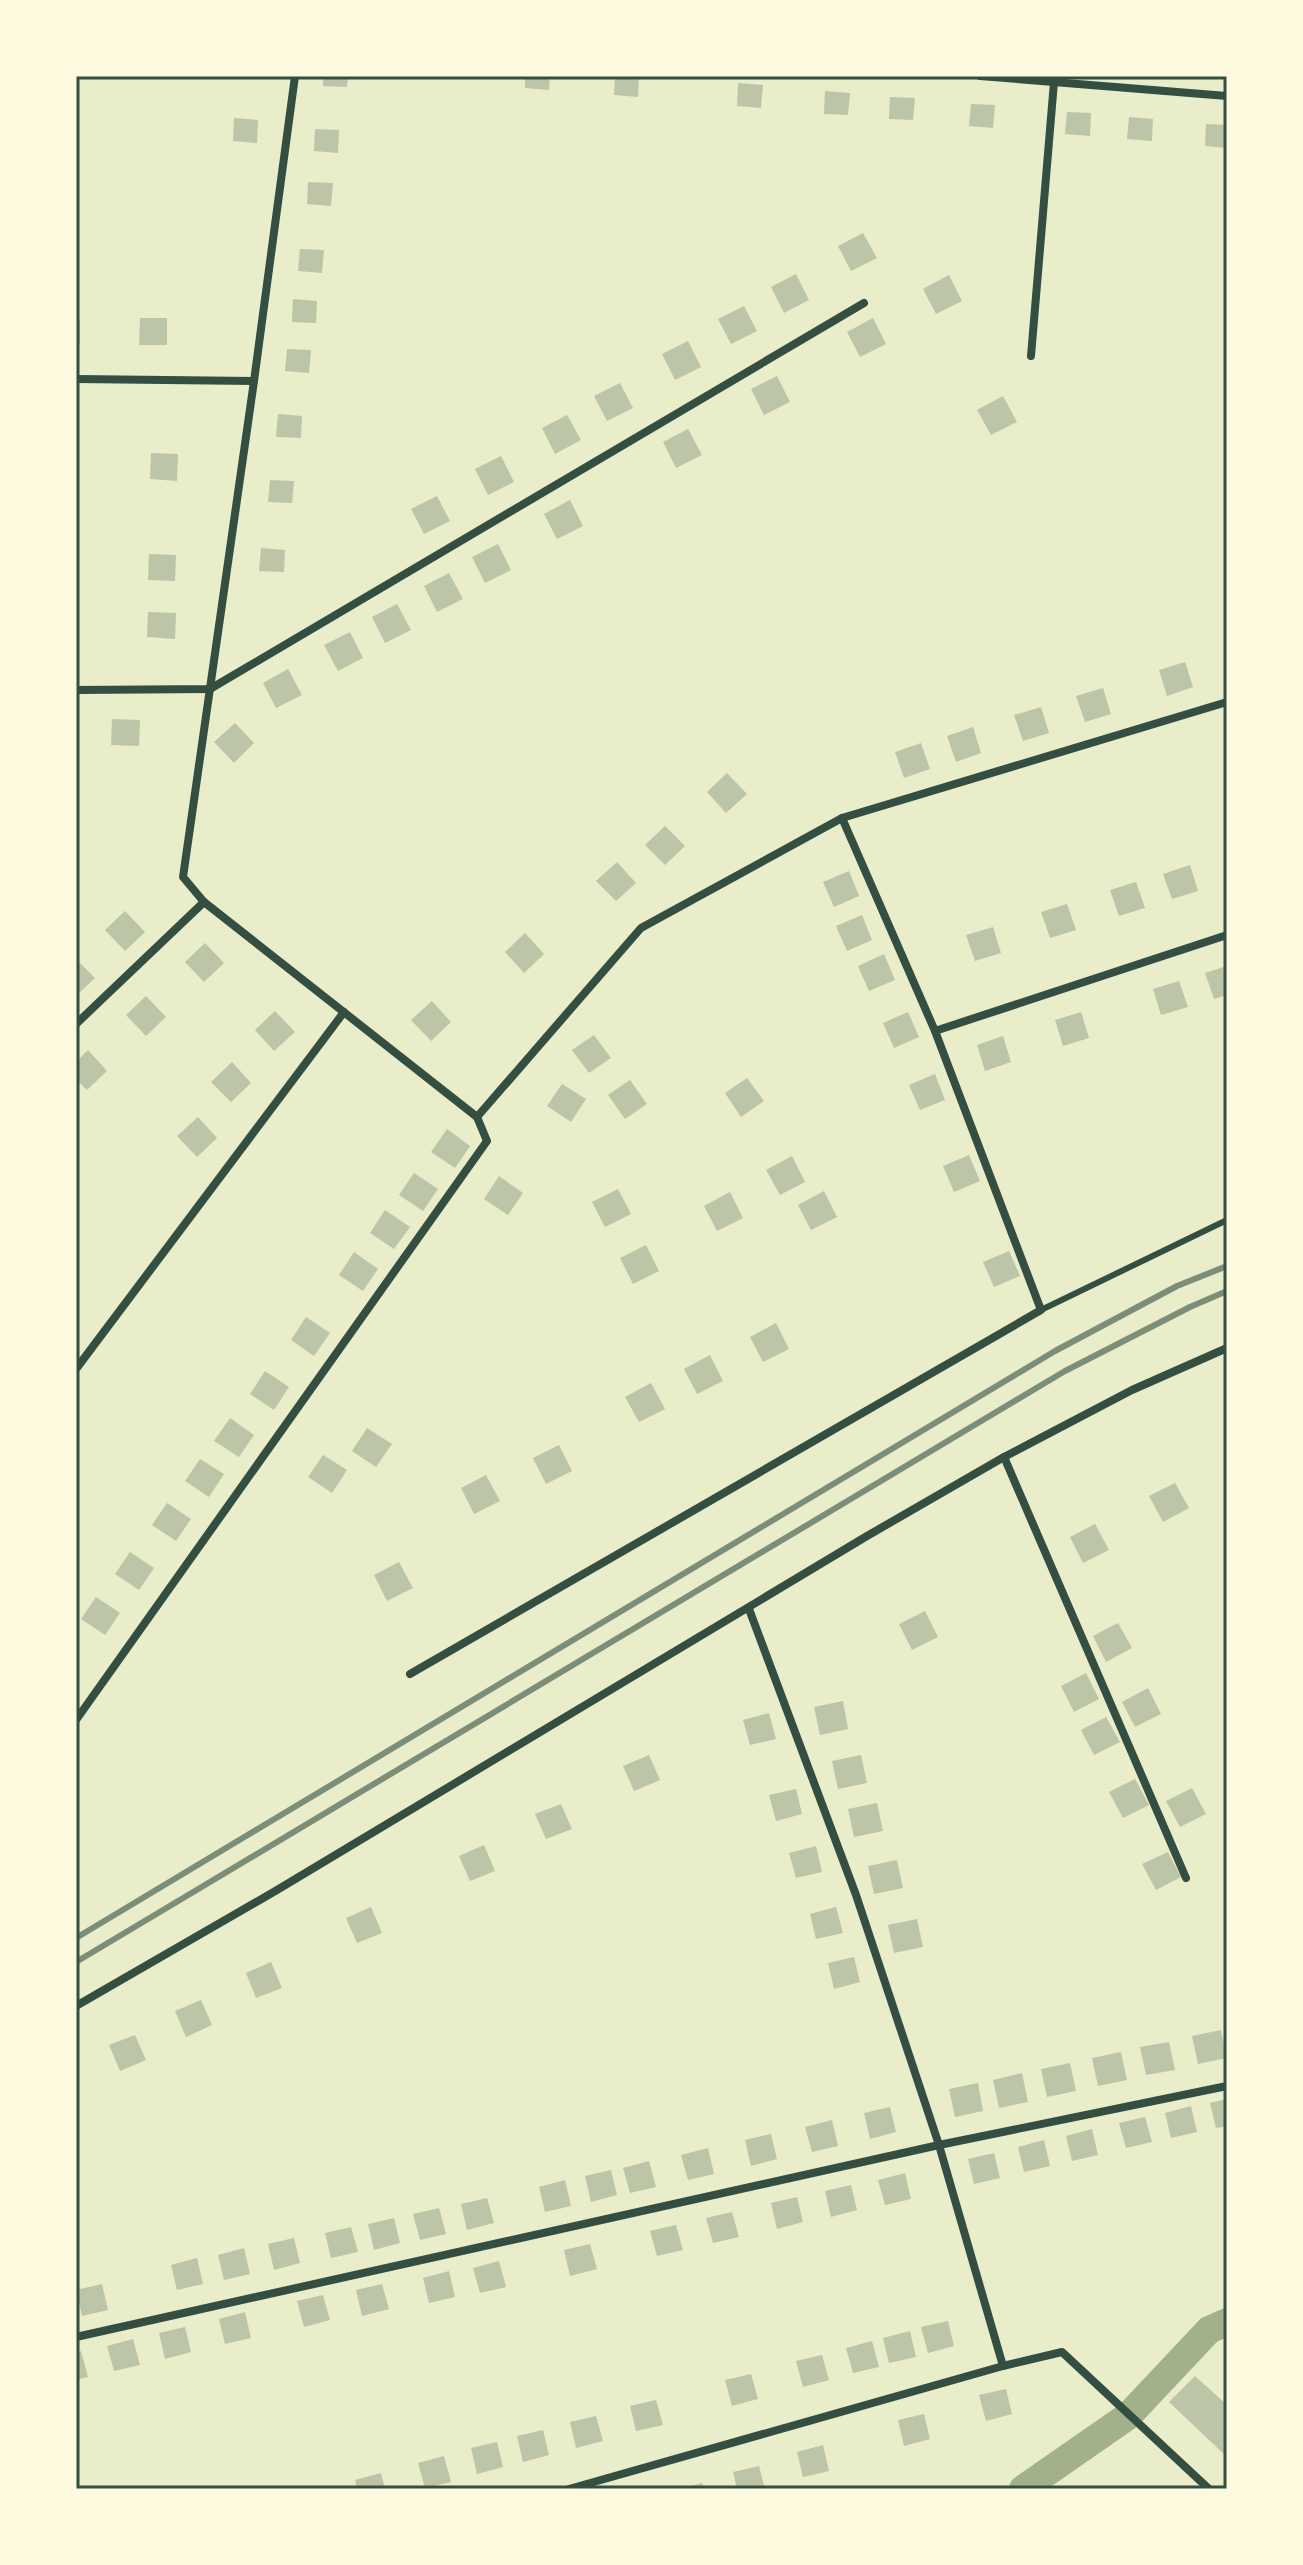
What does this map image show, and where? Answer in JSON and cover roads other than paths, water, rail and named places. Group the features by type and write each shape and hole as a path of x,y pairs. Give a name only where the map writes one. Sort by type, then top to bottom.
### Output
{"street":[{"path":"76,1720 487,1141 477,1117 204,902 183,877 295,76"},
{"path":"980,76 1227,96"},
{"path":"1031,356 1054,82"},
{"path":"76,690 210,689 864,303"},
{"path":"76,379 254,381"},
{"path":"477,1117 641,928 842,818 1227,702"},
{"path":"410,1674 1041,1310 935,1031 842,818"},
{"path":"76,1024 204,902"},
{"path":"935,1031 1227,935"},
{"path":"76,1369 344,1012"},
{"path":"76,2006 277,1890 1004,1457 1132,1390 1227,1348"},
{"path":"1004,1457 1186,1878"},
{"path":"749,1609 856,1895 939,2145 1003,2366"},
{"path":"76,2337 939,2145 1227,2086"},
{"path":"569,2489 1062,2352 1209,2489"}],"lane":[{"path":"1041,1310 1227,1220"}],"waterway":[{"path":"1023,2489 1128,2416 1209,2330 1227,2322"}],"railway":[{"path":"76,1938 1055,1351 1177,1286 1227,1266"},
{"path":"76,1962 1065,1371 1227,1291"}]}
